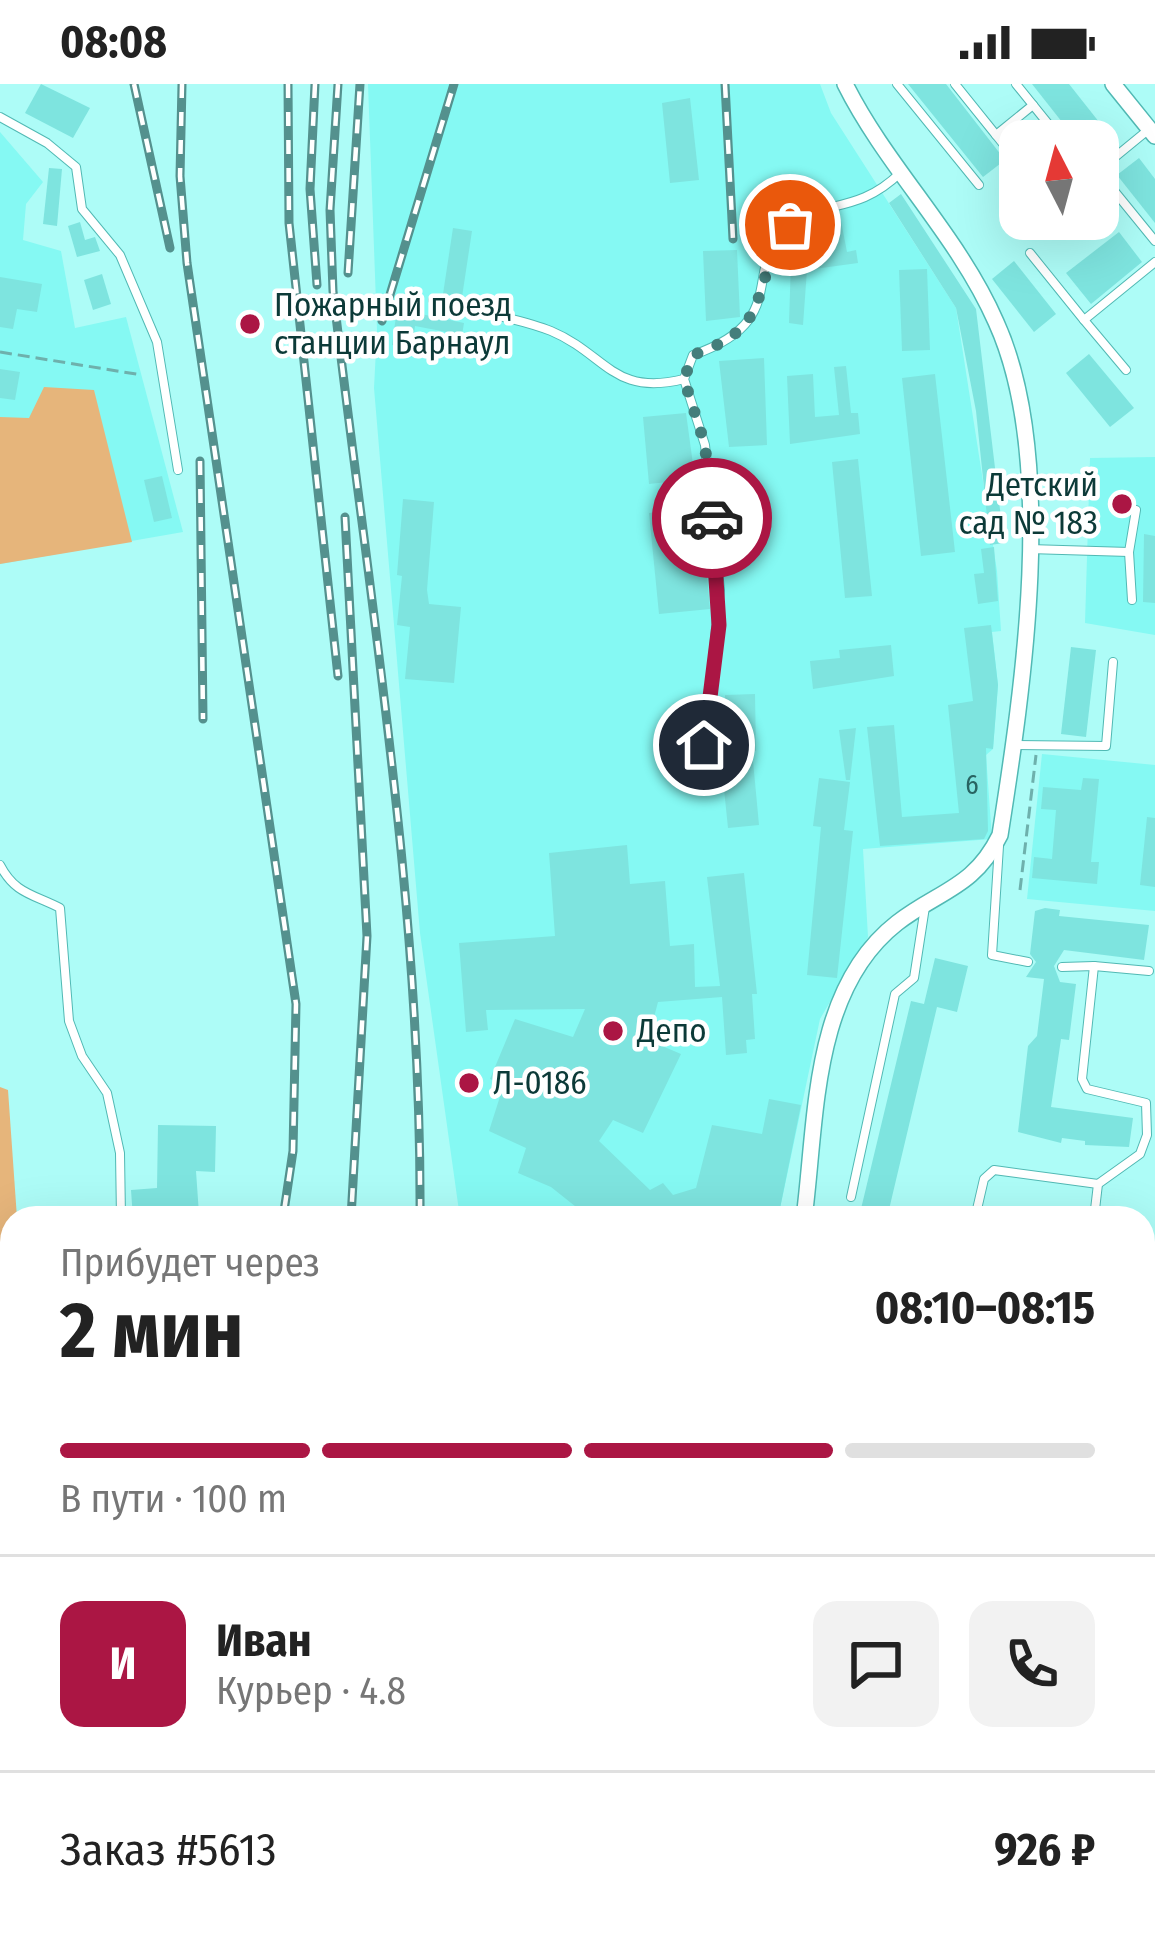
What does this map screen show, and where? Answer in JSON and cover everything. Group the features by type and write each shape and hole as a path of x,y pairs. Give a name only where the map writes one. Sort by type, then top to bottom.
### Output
{"street":[{"path":"806,1206 834,1016 872,950 894,926 978,872 1000,835 1024,670 1025,436 1013,367 975,280 845,84"},
{"path":"1113,84 1152,133"}],"lane":[{"path":"897,84 979,185"},
{"path":"955,84 999,139"},
{"path":"1016,84 1046,120"},
{"path":"996,135 1033,104"},
{"path":"0,117 58,150 76,167 82,209 120,255 157,342 178,470"},
{"path":"1119,156 1152,133"},
{"path":"704,745 720,590 705,445 684,379 693,355 722,344 753,320 776,244 790,225 864,201 901,172"},
{"path":"1119,197 1155,241"},
{"path":"1030,253 1126,370"},
{"path":"1084,320 1155,262"},
{"path":"433,300 552,331 625,381 659,385 684,379"},
{"path":"1132,600 1130,551 1136,510"},
{"path":"1027,549 1130,551"},
{"path":"1015,744 1106,746 1113,662"},
{"path":"1000,835 992,955 1028,962"},
{"path":"0,865 10,884 34,900 60,908 69,1021 82,1056 107,1093 120,1153 121,1206"},
{"path":"851,1197 895,994 914,978 925,905"},
{"path":"978,1206 984,1179 994,1170 1098,1184 1141,1154 1146,1103 1097,1094 1082,1079 1094,966"},
{"path":"1062,967 1149,971"},
{"path":"1095,1206 1098,1184"}],"path":[{"path":"0,352 142,375"},
{"path":"1020,890 1036,747"}],"shaded area":[{"path":"368,84 820,84 831,113 956,308 997,571 1001,631 992,632 998,685 993,749 986,755 992,839 863,849 868,937 820,1019 781,1206 458,1206 420,933 374,388 377,330"},
{"path":"0,132 43,182 26,204 23,240 61,251 75,328 126,317 183,532 0,564"},
{"path":"44,387 94,390 132,542 0,564 0,417 29,418"},
{"name":"Детский сад № 183","path":"1155,457 1155,635 1085,623 1090,458"},
{"path":"1042,754 1155,765 1155,911 1027,899"},
{"path":"0,1087 8,1090 16,1206 0,1206"}],"building":[{"path":"41,84 90,108 73,138 25,113"},
{"path":"908,84 946,84 999,152 999,165 983,177"},
{"path":"1032,84 1069,84 1097,120 1060,120"},
{"path":"690,98 699,180 670,183 662,103"},
{"path":"1139,158 1155,179 1155,223 1119,178"},
{"path":"49,168 62,169 57,226 43,224"},
{"path":"815,186 819,198 784,211 779,199"},
{"path":"901,194 976,309 1004,543 990,545 976,411 956,308 889,203"},
{"path":"841,221 847,252 856,250 858,263 807,270 803,325 789,323 791,260 798,259 794,238 801,229"},
{"path":"80,222 85,240 95,237 100,251 77,257 68,226"},
{"path":"453,228 472,231 462,297 443,294"},
{"path":"1119,232 1142,262 1091,304 1066,273 1109,240 1119,240"},
{"path":"737,250 740,317 706,321 703,251"},
{"path":"1014,261 1056,314 1034,332 992,279"},
{"path":"927,269 930,350 902,351 899,270"},
{"path":"102,274 111,304 93,310 84,280"},
{"path":"0,277 42,284 37,312 17,309 13,329 0,327"},
{"path":"397,309 464,323 462,335 415,326 412,348 392,345"},
{"path":"1089,354 1134,408 1110,427 1066,373"},
{"path":"764,358 767,445 729,447 719,361"},
{"path":"846,366 851,413 858,413 860,434 790,444 787,376 813,374 815,417 839,415 834,367"},
{"path":"0,369 20,372 15,400 0,398"},
{"path":"935,374 955,552 921,556 902,378"},
{"path":"686,413 695,479 649,484 643,417"},
{"path":"858,459 872,596 845,598 832,462"},
{"path":"162,476 172,518 154,522 144,480"},
{"path":"403,499 434,502 427,590 429,604 461,607 454,683 405,679 410,627 397,625"},
{"path":"701,507 710,609 659,614 649,513"},
{"path":"1144,534 1155,536 1155,603 1143,602"},
{"path":"994,547 998,601 978,604 974,574 984,573 981,549"},
{"path":"991,625 998,685 993,749 986,748 988,831 984,839 880,846 867,727 894,725 902,817 959,813 948,705 973,701 964,628"},
{"path":"891,645 894,676 813,689 810,661 840,658 839,650"},
{"path":"1071,647 1096,650 1086,737 1061,734"},
{"path":"755,694 756,751 752,750 759,825 728,828 720,750 726,749 725,695"},
{"path":"856,728 850,780 846,780 839,730"},
{"path":"819,778 850,782 844,830 853,831 837,978 807,975 821,827 813,826"},
{"path":"1083,778 1099,779 1091,862 1099,862 1097,884 1032,878 1034,857 1052,859 1056,810 1041,809 1043,787 1081,790"},
{"path":"1147,817 1155,818 1155,887 1140,885"},
{"name":"Депо","path":"627,845 630,884 665,881 670,946 694,944 695,987 720,986 707,877 744,873 757,994 752,994 755,1039 746,1040 747,1053 726,1055 722,997 658,1002 648,1040 681,1054 643,1133 613,1120 599,1141 650,1190 663,1183 673,1195 696,1188 712,1125 762,1134 769,1099 801,1105 780,1206 575,1206 551,1187 518,1173 526,1148 489,1131 504,1084 490,1079 515,1019 573,1037 585,1009 486,1010 488,1030 466,1032 459,943 555,936 549,853"},
{"path":"1060,910 1059,916 1149,925 1144,960 1064,950 1054,966 1060,982 1076,984 1069,1040 1061,1039 1051,1107 1133,1118 1129,1147 1085,1145 1085,1141 1062,1138 1061,1143 1018,1132 1028,1046 1037,1036 1044,979 1026,977 1036,962 1030,954 1035,911"},
{"path":"935,958 968,966 957,1012 937,1007 890,1206 862,1206 911,1001 924,1004"},
{"path":"158,1125 216,1126 215,1172 196,1171 198,1206 132,1206 131,1190 157,1188"}],"railway":[{"path":"134,84 170,248"},
{"path":"182,84 180,176 187,263 296,1004 293,1151 285,1206"},
{"path":"288,84 289,223 338,676"},
{"path":"315,84 310,189 317,285"},
{"path":"338,84 330,210 333,291 403,869 420,1206"},
{"path":"348,273 360,84"},
{"path":"382,321 454,84"},
{"path":"725,84 733,239"},
{"path":"200,461 203,719"},
{"path":"345,517 367,936 352,1206"}],"way so far":[{"path":"712,518 705,445 684,379 693,355 722,344 753,320 776,244 790,225"}],"place":[{"name":"Пожарный поезд станции Барнаул","path":"250,324"},
{"name":"Детский сад № 183","path":"1122,504"},
{"name":"Депо","path":"613,1031"},
{"name":"Л-0186","path":"469,1083"}],"route":[{"path":"704,745 719,625 712,518"}]}
